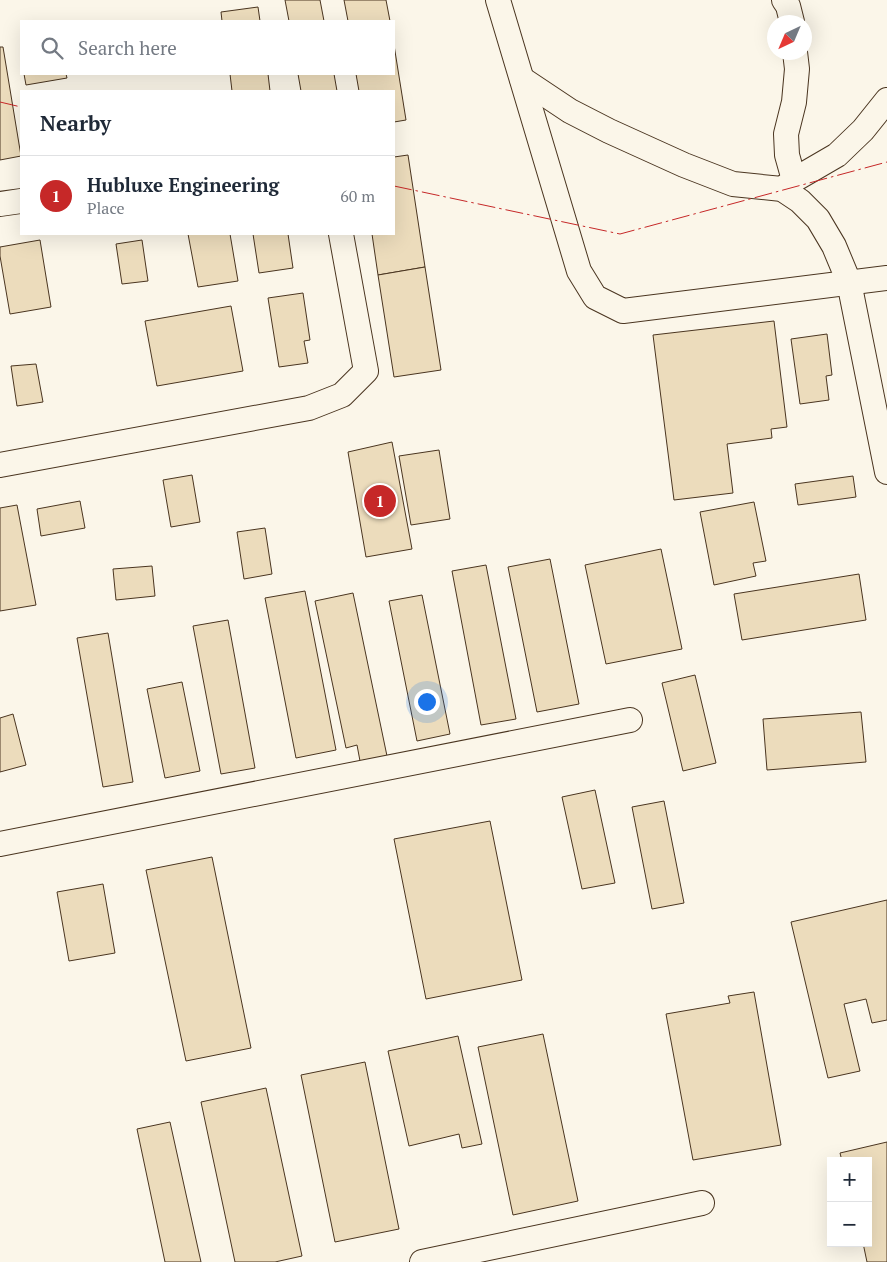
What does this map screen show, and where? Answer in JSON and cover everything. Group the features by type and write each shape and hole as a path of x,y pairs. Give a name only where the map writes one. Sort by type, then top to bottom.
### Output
{"street":[{"path":"498,0 579,271 596,297 623,311 887,278"},
{"path":"784,0 790,15"},
{"path":"796,60 794,102 786,134 788,184 800,201 818,219 834,246 849,282 887,472"},
{"path":"522,79 570,111 609,131 684,165 733,184 788,184 837,155 863,130 887,100"},
{"path":"0,204 20,200"},
{"path":"0,465 309,408 342,395 366,371 341,235"},
{"path":"0,844 630,720"},
{"path":"422,1262 702,1203"}],"building":[{"path":"285,0 320,0 324,20 289,20"},
{"path":"344,0 386,0 390,20 348,20"},
{"path":"258,7 260,20 222,20 221,12"},
{"path":"0,47 3,47 20,156 0,160"},
{"path":"395,51 406,120 395,122 395,90 359,90 356,75 395,75"},
{"path":"24,75 66,75 67,78 26,85"},
{"path":"230,75 268,75 270,90 232,90"},
{"path":"298,75 334,75 337,90 301,90"},
{"path":"408,155 425,267 378,275 372,235 395,235 395,157"},
{"path":"188,235 230,235 238,281 198,287"},
{"path":"253,235 288,235 293,268 259,273"},
{"path":"40,240 51,307 10,314 0,247"},
{"path":"142,240 148,281 122,284 116,244"},
{"path":"425,267 441,370 394,377 378,275"},
{"path":"303,293 310,340 304,341 308,363 279,367 268,298"},
{"path":"231,306 243,371 157,386 145,321"},
{"path":"774,321 787,427 771,429 772,438 727,444 733,493 674,500 653,335"},
{"path":"827,334 832,375 826,376 829,400 800,404 791,339"},
{"path":"36,364 43,402 17,406 11,366"},
{"path":"392,442 412,549 366,557 348,452"},
{"path":"439,450 450,519 411,525 399,456"},
{"path":"192,475 200,522 171,527 163,480"},
{"path":"853,476 856,497 798,505 795,484"},
{"path":"80,501 85,528 41,536 37,509"},
{"path":"754,502 766,561 753,563 756,576 714,585 700,512"},
{"path":"17,505 36,605 0,611 0,508"},
{"path":"265,528 272,574 244,579 237,532"},
{"path":"661,549 682,649 606,664 585,565"},
{"path":"550,559 579,704 537,712 508,567"},
{"path":"486,565 516,719 481,725 452,571"},
{"path":"152,566 155,596 116,600 113,569"},
{"path":"859,574 866,620 742,640 734,594"},
{"path":"305,591 336,750 296,758 265,598"},
{"path":"353,593 387,756 360,761 357,745 346,748 315,601"},
{"path":"422,595 450,734 417,741 389,601"},
{"path":"228,620 255,768 221,774 193,626"},
{"path":"108,633 133,782 103,787 77,638"},
{"path":"695,675 716,763 683,771 662,683"},
{"path":"182,682 200,771 165,778 147,689"},
{"path":"861,712 866,762 767,770 763,719"},
{"path":"13,714 26,765 0,772 0,718"},
{"path":"595,790 615,883 582,889 562,797"},
{"path":"664,801 684,903 652,909 632,807"},
{"path":"490,821 522,980 426,999 394,839"},
{"path":"212,857 251,1048 186,1061 146,870"},
{"path":"103,884 115,953 69,961 57,892"},
{"path":"887,900 887,1020 872,1023 866,999 844,1004 860,1071 828,1078 791,922"},
{"path":"754,992 781,1145 693,1160 666,1014 730,1003 728,996"},
{"path":"543,1034 578,1201 513,1215 478,1047"},
{"path":"458,1036 482,1144 462,1148 459,1134 409,1146 388,1051"},
{"path":"365,1062 399,1229 335,1242 301,1075"},
{"path":"266,1088 302,1256 275,1262 235,1262 201,1102"},
{"path":"170,1122 201,1262 165,1262 137,1129"},
{"path":"887,1142 887,1262 867,1262 864,1247 872,1247 872,1157 841,1157 840,1153"}],"power":[{"path":"0,102 20,107"},
{"path":"395,186 620,234 887,162"}],"place":[{"name":"Hubluxe Engineering","path":"380,501"}]}
